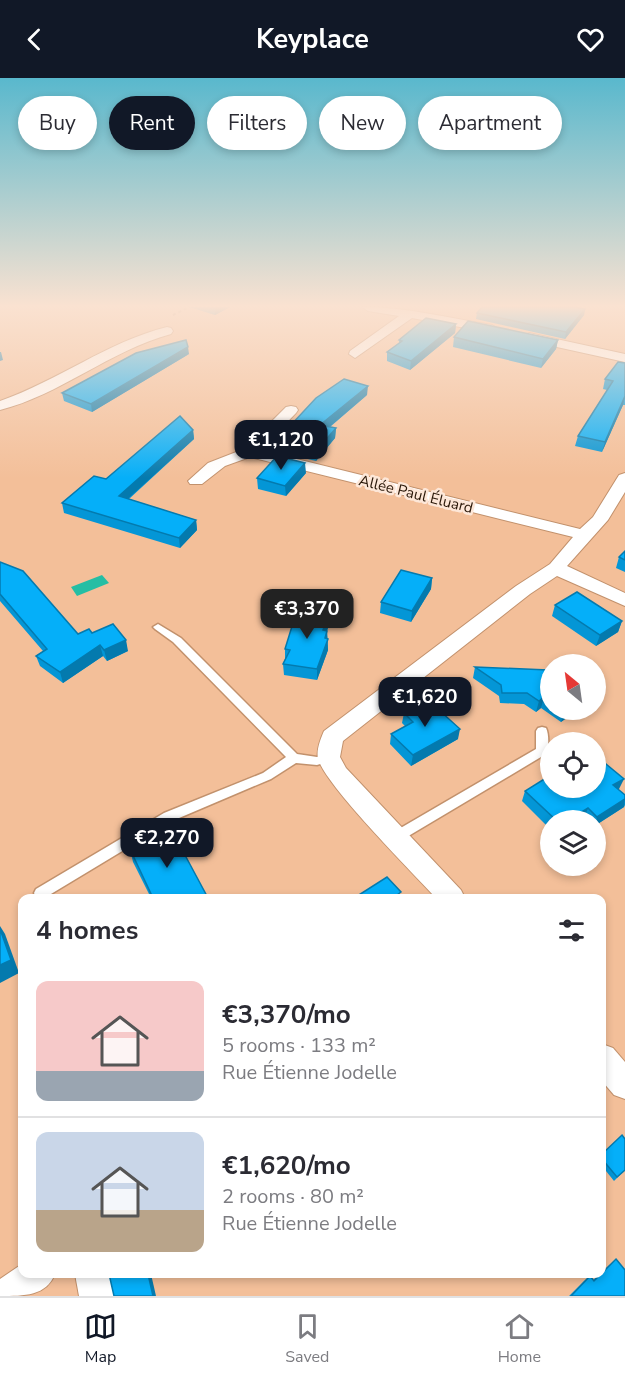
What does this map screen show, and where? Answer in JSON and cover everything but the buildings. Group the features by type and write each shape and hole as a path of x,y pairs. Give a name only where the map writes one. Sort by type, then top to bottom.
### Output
{"street":[{"path":"0,406 85,364"},
{"path":"196,481 211,466 249,452 291,410"},
{"name":"Allée Paul Éluard","path":"249,452 584,535"},
{"path":"448,894 338,774 329,757 332,737 514,597 556,568 600,520 625,478"},
{"path":"556,568 625,600"},
{"path":"606,1063 625,1084"},
{"path":"7,1296 32,1278"},
{"path":"94,1278 97,1296"}],"lane":[{"path":"158,627 177,640 294,758 317,761 329,757"},
{"path":"396,837 542,751 542,731"},
{"path":"41,893 168,817 267,776 294,758"}],"water":[{"path":"102,575 109,583 77,596 71,587"}]}
